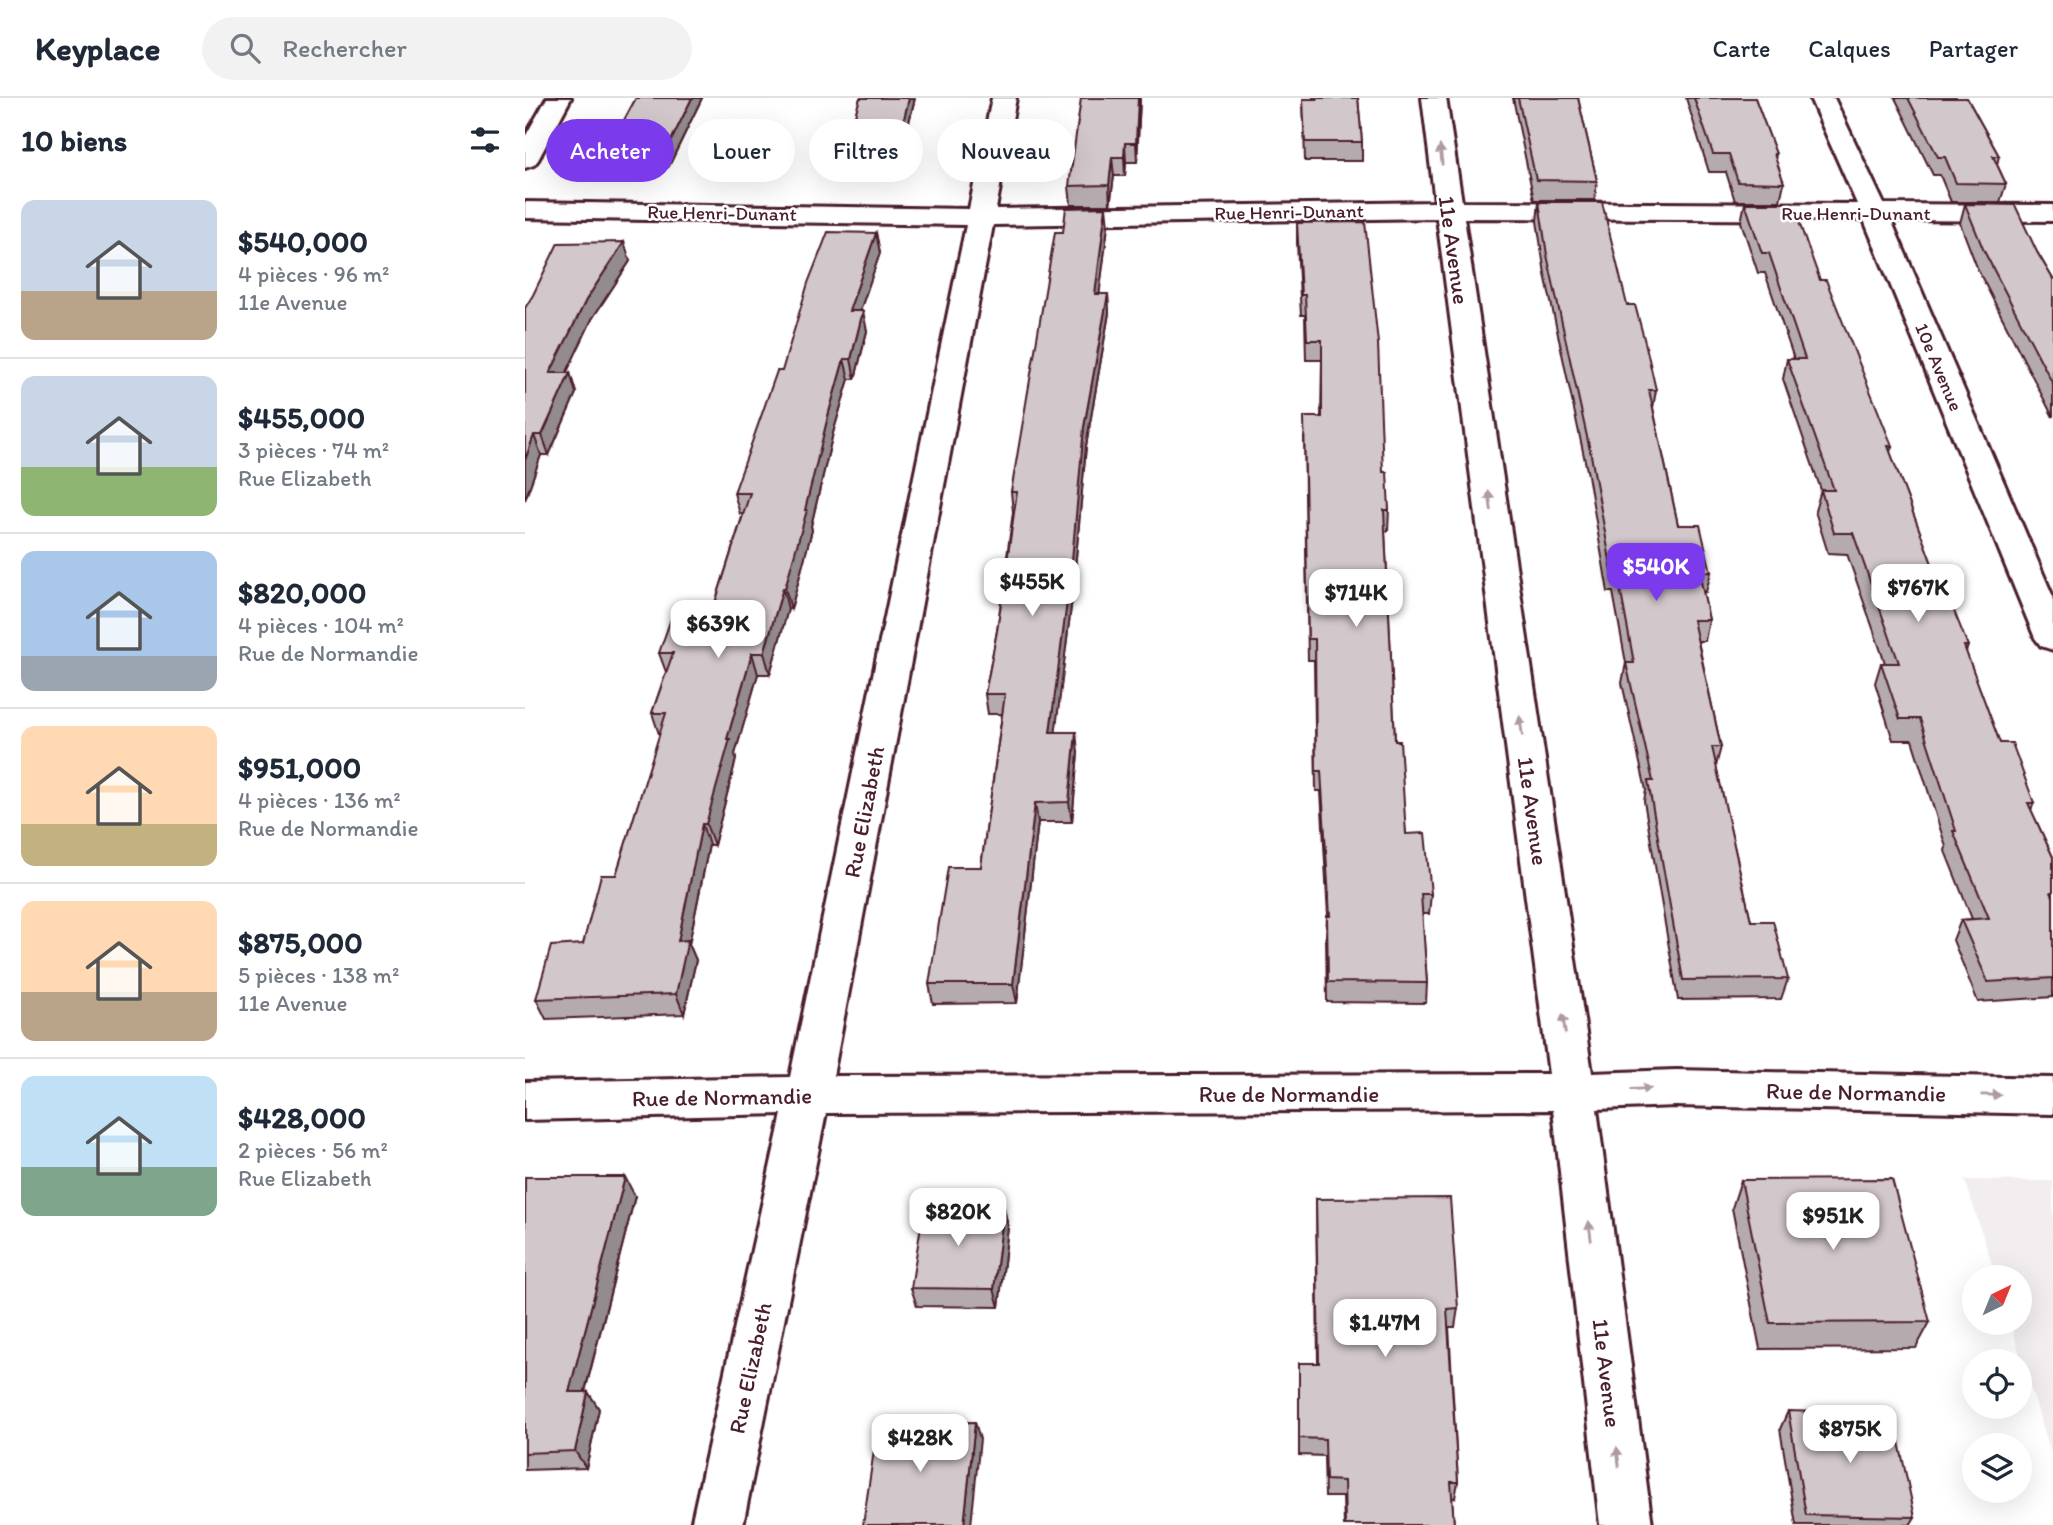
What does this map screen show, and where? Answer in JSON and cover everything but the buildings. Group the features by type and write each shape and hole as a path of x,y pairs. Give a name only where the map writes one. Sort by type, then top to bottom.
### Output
{"street":[{"path":"525,160 559,98"},
{"name":"Rue Elizabeth","path":"717,1525 808,1096 1004,98"},
{"name":"11e Avenue","path":"1434,98 1573,1092 1626,1525"},
{"name":"10e Avenue","path":"1822,98 1875,214 2053,638"},
{"name":"Rue Henri-Dunant","path":"525,210 982,216 1448,209 1875,214 2053,213"},
{"name":"Rue de Normandie","path":"525,1101 808,1096 1573,1092 1676,1088 2053,1096"}],"shaded area":[{"path":"1965,1180 2053,1181 2053,1459 2032,1393 2032,1349 2018,1349 2014,1335 2032,1335 2032,1265 1992,1265"}]}
